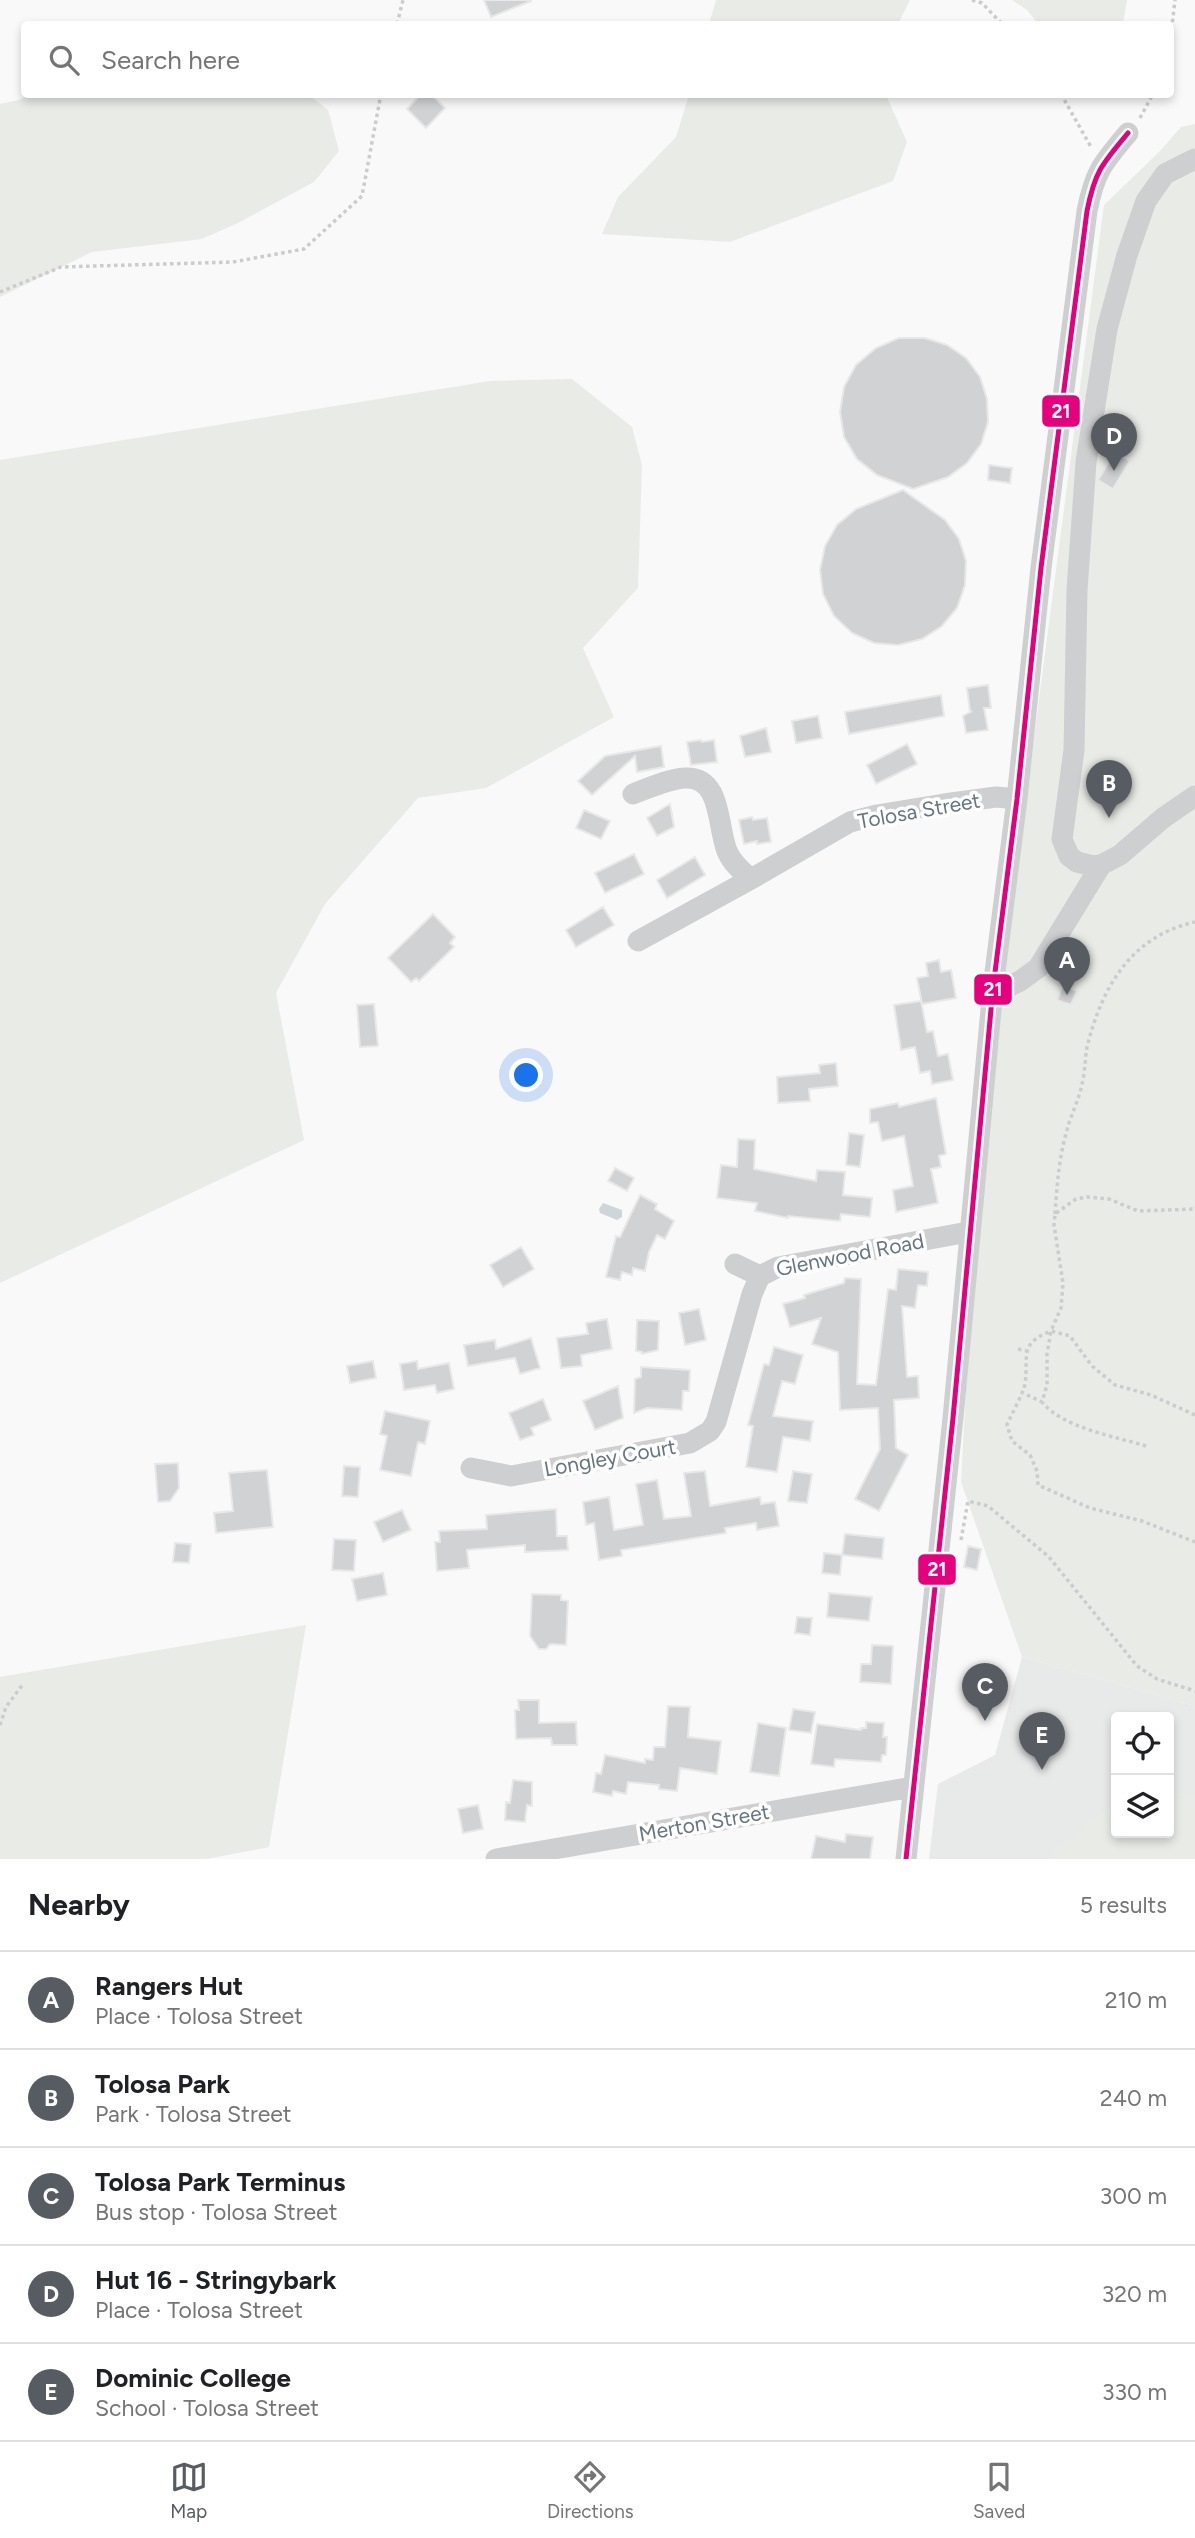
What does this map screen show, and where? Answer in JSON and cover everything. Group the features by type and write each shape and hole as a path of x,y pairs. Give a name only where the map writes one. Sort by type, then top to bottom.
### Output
{"street":[{"path":"906,1859 953,1418 968,1232 993,988 1017,799 1041,568 1087,211 1101,164 1128,133"},
{"path":"1195,159 1165,174 1146,201 1126,255 1107,329 1086,462 1077,590 1074,750 1062,839 1069,856 1077,862 1084,865 1101,865 1120,855 1163,818 1195,796"},
{"path":"633,794 682,778 694,778 704,782 714,798 727,851 736,866 751,879"},
{"name":"Tolosa Street","path":"638,941 850,822 944,804 996,797 1017,799"},
{"path":"993,988 1008,987 1038,968 1101,865"},
{"name":"Glenwood Road","path":"735,1264 760,1276 778,1267 968,1232"},
{"name":"Longley Court","path":"471,1468 511,1476 677,1446 701,1438 710,1431 720,1410 752,1294 760,1276"},
{"name":"Merton Street","path":"496,1859 569,1853 913,1787"}],"path":[{"path":"398,21 403,0"},
{"path":"972,0 982,3 999,21"},
{"path":"1173,21 1175,0"},
{"path":"0,292 61,267 233,262 304,249 362,196 380,98"},
{"path":"1063,98 1101,164"},
{"path":"1128,133 1150,98"},
{"path":"1042,1402 1046,1385 1046,1354 1060,1308 1063,1283 1054,1225 1057,1173 1066,1131 1082,1084 1087,1049 1098,1011 1112,979 1154,937 1172,927 1195,922"},
{"path":"1055,1214 1076,1199 1087,1197 1109,1199 1138,1211 1195,1209"},
{"path":"1195,1415 1151,1395 1108,1382 1091,1366 1070,1336 1051,1331 1032,1341 1027,1351 1025,1386 1007,1424 1012,1441 1030,1455 1037,1471 1038,1485 1090,1508 1142,1521 1195,1542"},
{"path":"1018,1349 1027,1351"},
{"path":"1027,1395 1042,1402 1051,1413 1075,1424 1146,1446"},
{"path":"959,1551 968,1501 988,1506 1049,1557 1137,1666 1157,1679 1195,1691"},
{"path":"0,1725 6,1707 23,1684"}],"shaded area":[{"path":"716,0 910,0 900,21 710,21"},
{"path":"1012,0 1127,0 1124,21 1036,21 1027,10"},
{"path":"313,98 328,110 339,151 314,182 202,239 92,252 0,297 0,104 19,100"},
{"path":"688,98 887,98 907,142 893,181 730,242 602,234 618,197 676,137"},
{"path":"1195,124 1195,1706 1022,1657 961,1482 975,1222 1001,988 1104,205 1181,127"},
{"path":"572,379 632,427 642,465 638,588 583,648 614,717 486,788 418,798 325,904 276,993 304,1140 0,1283 0,460 490,381"},
{"path":"603,1203 622,1210 622,1217 617,1220 600,1213 599,1209"},
{"path":"306,1625 269,1847 207,1859 0,1859 0,1677"},
{"path":"1022,1657 1195,1706 1195,1859 929,1859 938,1784 995,1755"},
{"path":"1174,1793 1195,1794 1195,1859 1050,1859 1053,1853 1089,1821 1111,1809 1111,1838 1174,1838"}],"building":[{"path":"484,0 531,0 531,1 491,17"},
{"path":"417,98 435,98 445,108 426,128 407,109"},
{"path":"899,338 925,338 947,345 966,358 980,377 987,399 988,422 981,444 967,463 948,477 913,489 877,475 857,459 844,437 840,412 844,387 856,365 876,348"},
{"path":"1115,452 1130,461 1113,489 1098,480"},
{"path":"989,465 1012,468 1010,483 988,480"},
{"path":"903,490 945,520 959,539 966,561 965,585 957,608 942,626 922,639 898,645 874,643 852,633 834,616 823,594 820,570 825,546 837,525 856,509"},
{"path":"988,685 991,708 984,708 988,730 966,733 963,716 972,711 970,712 967,688"},
{"path":"941,695 944,716 849,734 845,712"},
{"path":"818,716 822,738 796,743 792,721"},
{"path":"766,728 771,752 745,757 740,736"},
{"path":"714,740 717,762 691,765 687,742"},
{"path":"907,744 917,764 876,784 867,765"},
{"path":"661,746 664,767 637,772 635,756 592,795 578,781 605,756"},
{"path":"670,804 674,827 657,836 647,818"},
{"path":"584,810 610,821 601,839 576,828"},
{"path":"752,817 753,820 767,818 771,842 744,844 739,820"},
{"path":"634,854 644,874 605,893 595,873"},
{"path":"695,857 705,875 667,898 657,880"},
{"path":"603,907 614,925 576,947 566,930"},
{"path":"433,914 455,937 450,943 454,947 419,981 416,978 411,982 388,958"},
{"path":"939,960 941,972 951,970 956,998 922,1004 917,978 928,976 926,963"},
{"path":"1063,985 1077,991 1071,1005 1057,1000"},
{"path":"921,1001 927,1032 933,1031 938,1056 948,1054 953,1080 932,1084 930,1071 920,1073 915,1047 901,1050 894,1005"},
{"path":"374,1004 378,1046 360,1047 357,1005"},
{"path":"836,1063 838,1086 809,1089 810,1101 778,1103 777,1077 820,1073 819,1065"},
{"path":"936,1098 946,1154 939,1156 941,1167 931,1169 938,1203 896,1212 893,1190 913,1186 904,1136 882,1141 878,1122 870,1123 870,1109 898,1103 899,1107"},
{"path":"849,1133 864,1135 860,1167 846,1165"},
{"path":"738,1139 755,1140 754,1169 816,1181 817,1170 845,1172 843,1195 872,1198 870,1217 841,1214 840,1221 788,1218 755,1211 757,1203 717,1198 721,1165 737,1167"},
{"path":"615,1168 634,1178 627,1191 608,1181"},
{"path":"640,1195 657,1204 655,1209 674,1221 665,1239 657,1235 649,1252 645,1271 633,1268 632,1275 622,1272 620,1280 606,1277 616,1236 620,1237"},
{"path":"521,1247 534,1269 503,1287 490,1265"},
{"path":"898,1269 928,1272 927,1286 918,1285 915,1308 902,1306 907,1377 918,1376 919,1398 894,1400 896,1448 908,1455 879,1511 855,1499 880,1449 878,1408 840,1410 838,1352 812,1344 821,1318 790,1327 783,1304 844,1283 845,1278 861,1279 857,1384 876,1385 888,1289 896,1290"},
{"path":"699,1309 706,1340 685,1345 679,1313"},
{"path":"607,1319 612,1349 581,1355 582,1366 561,1368 557,1338 588,1334 586,1323"},
{"path":"637,1320 659,1321 658,1350 642,1354 636,1351"},
{"path":"531,1338 540,1368 520,1374 515,1358 468,1366 464,1345 495,1340 496,1349"},
{"path":"774,1347 803,1355 795,1384 782,1381 773,1416 813,1421 810,1441 783,1437 777,1472 746,1467 753,1426 748,1425 764,1364 769,1365"},
{"path":"373,1361 376,1378 350,1383 347,1366"},
{"path":"417,1361 418,1369 449,1363 454,1389 437,1393 435,1385 404,1390 400,1364"},
{"path":"641,1367 690,1370 689,1391 683,1391 682,1410 647,1408 634,1413 635,1379 641,1377"},
{"path":"618,1386 623,1418 595,1430 583,1401"},
{"path":"543,1399 551,1420 531,1428 534,1435 520,1440 509,1413"},
{"path":"385,1411 430,1421 425,1444 418,1442 411,1476 380,1470 387,1436 380,1434"},
{"path":"178,1463 179,1488 170,1501 158,1502 155,1464"},
{"path":"344,1466 360,1467 358,1497 342,1496"},
{"path":"267,1470 273,1527 216,1533 214,1513 233,1511 229,1473"},
{"path":"705,1471 710,1506 760,1497 761,1504 775,1502 779,1526 757,1530 756,1523 725,1528 726,1533 621,1550 622,1556 599,1560 594,1523 586,1525 583,1502 609,1497 614,1530 643,1525 636,1484 657,1480 664,1519 691,1516 684,1473"},
{"path":"793,1471 812,1474 807,1503 788,1501"},
{"path":"556,1509 557,1536 567,1536 568,1550 525,1552 525,1545 467,1550 469,1568 437,1571 435,1542 440,1542 439,1531 487,1529 486,1515"},
{"path":"402,1510 411,1530 383,1542 374,1522"},
{"path":"845,1534 884,1538 882,1559 842,1555"},
{"path":"334,1539 356,1540 354,1571 332,1570"},
{"path":"175,1543 191,1544 189,1563 173,1562"},
{"path":"968,1546 981,1549 977,1570 964,1567"},
{"path":"824,1553 842,1555 840,1575 822,1573"},
{"path":"383,1573 387,1595 357,1601 352,1579"},
{"path":"829,1593 872,1597 869,1621 827,1617"},
{"path":"532,1594 561,1595 561,1600 568,1601 566,1645 550,1644 546,1649 539,1649 530,1636"},
{"path":"797,1617 812,1618 810,1635 795,1633"},
{"path":"872,1645 893,1646 891,1684 860,1682 861,1664 871,1664"},
{"path":"518,1700 539,1700 539,1723 576,1722 577,1745 552,1745 551,1738 516,1739 515,1710 519,1710"},
{"path":"668,1706 690,1707 688,1737 721,1741 717,1774 680,1768 677,1791 659,1789 659,1785 628,1782 626,1794 613,1791 612,1796 593,1792 596,1773 601,1774 605,1755 645,1763 645,1759 653,1760 654,1747 665,1747"},
{"path":"793,1709 815,1712 811,1733 789,1730"},
{"path":"866,1722 884,1723 883,1737 887,1737 886,1755 882,1755 881,1762 835,1759 834,1767 811,1764 817,1724 861,1730 866,1728"},
{"path":"758,1723 786,1728 779,1776 750,1772"},
{"path":"513,1780 532,1782 532,1806 527,1805 525,1822 505,1820 506,1802 510,1803"},
{"path":"478,1805 483,1829 463,1833 458,1809"},
{"path":"846,1834 873,1837 870,1859 811,1859 816,1836 845,1842"}],"transit line":[{"name":"21","path":"906,1859 953,1418 993,988 1017,799 1041,568 1087,211 1093,186 1101,169 1128,133"}],"place":[{"name":"Hut 16 - Stringybark","path":"1114,471"},
{"name":"Tolosa Park","path":"1109,818"},
{"name":"Rangers Hut","path":"1067,995"},
{"name":"Tolosa Park Terminus","path":"985,1721"},
{"name":"Dominic College","path":"1042,1770"}]}
